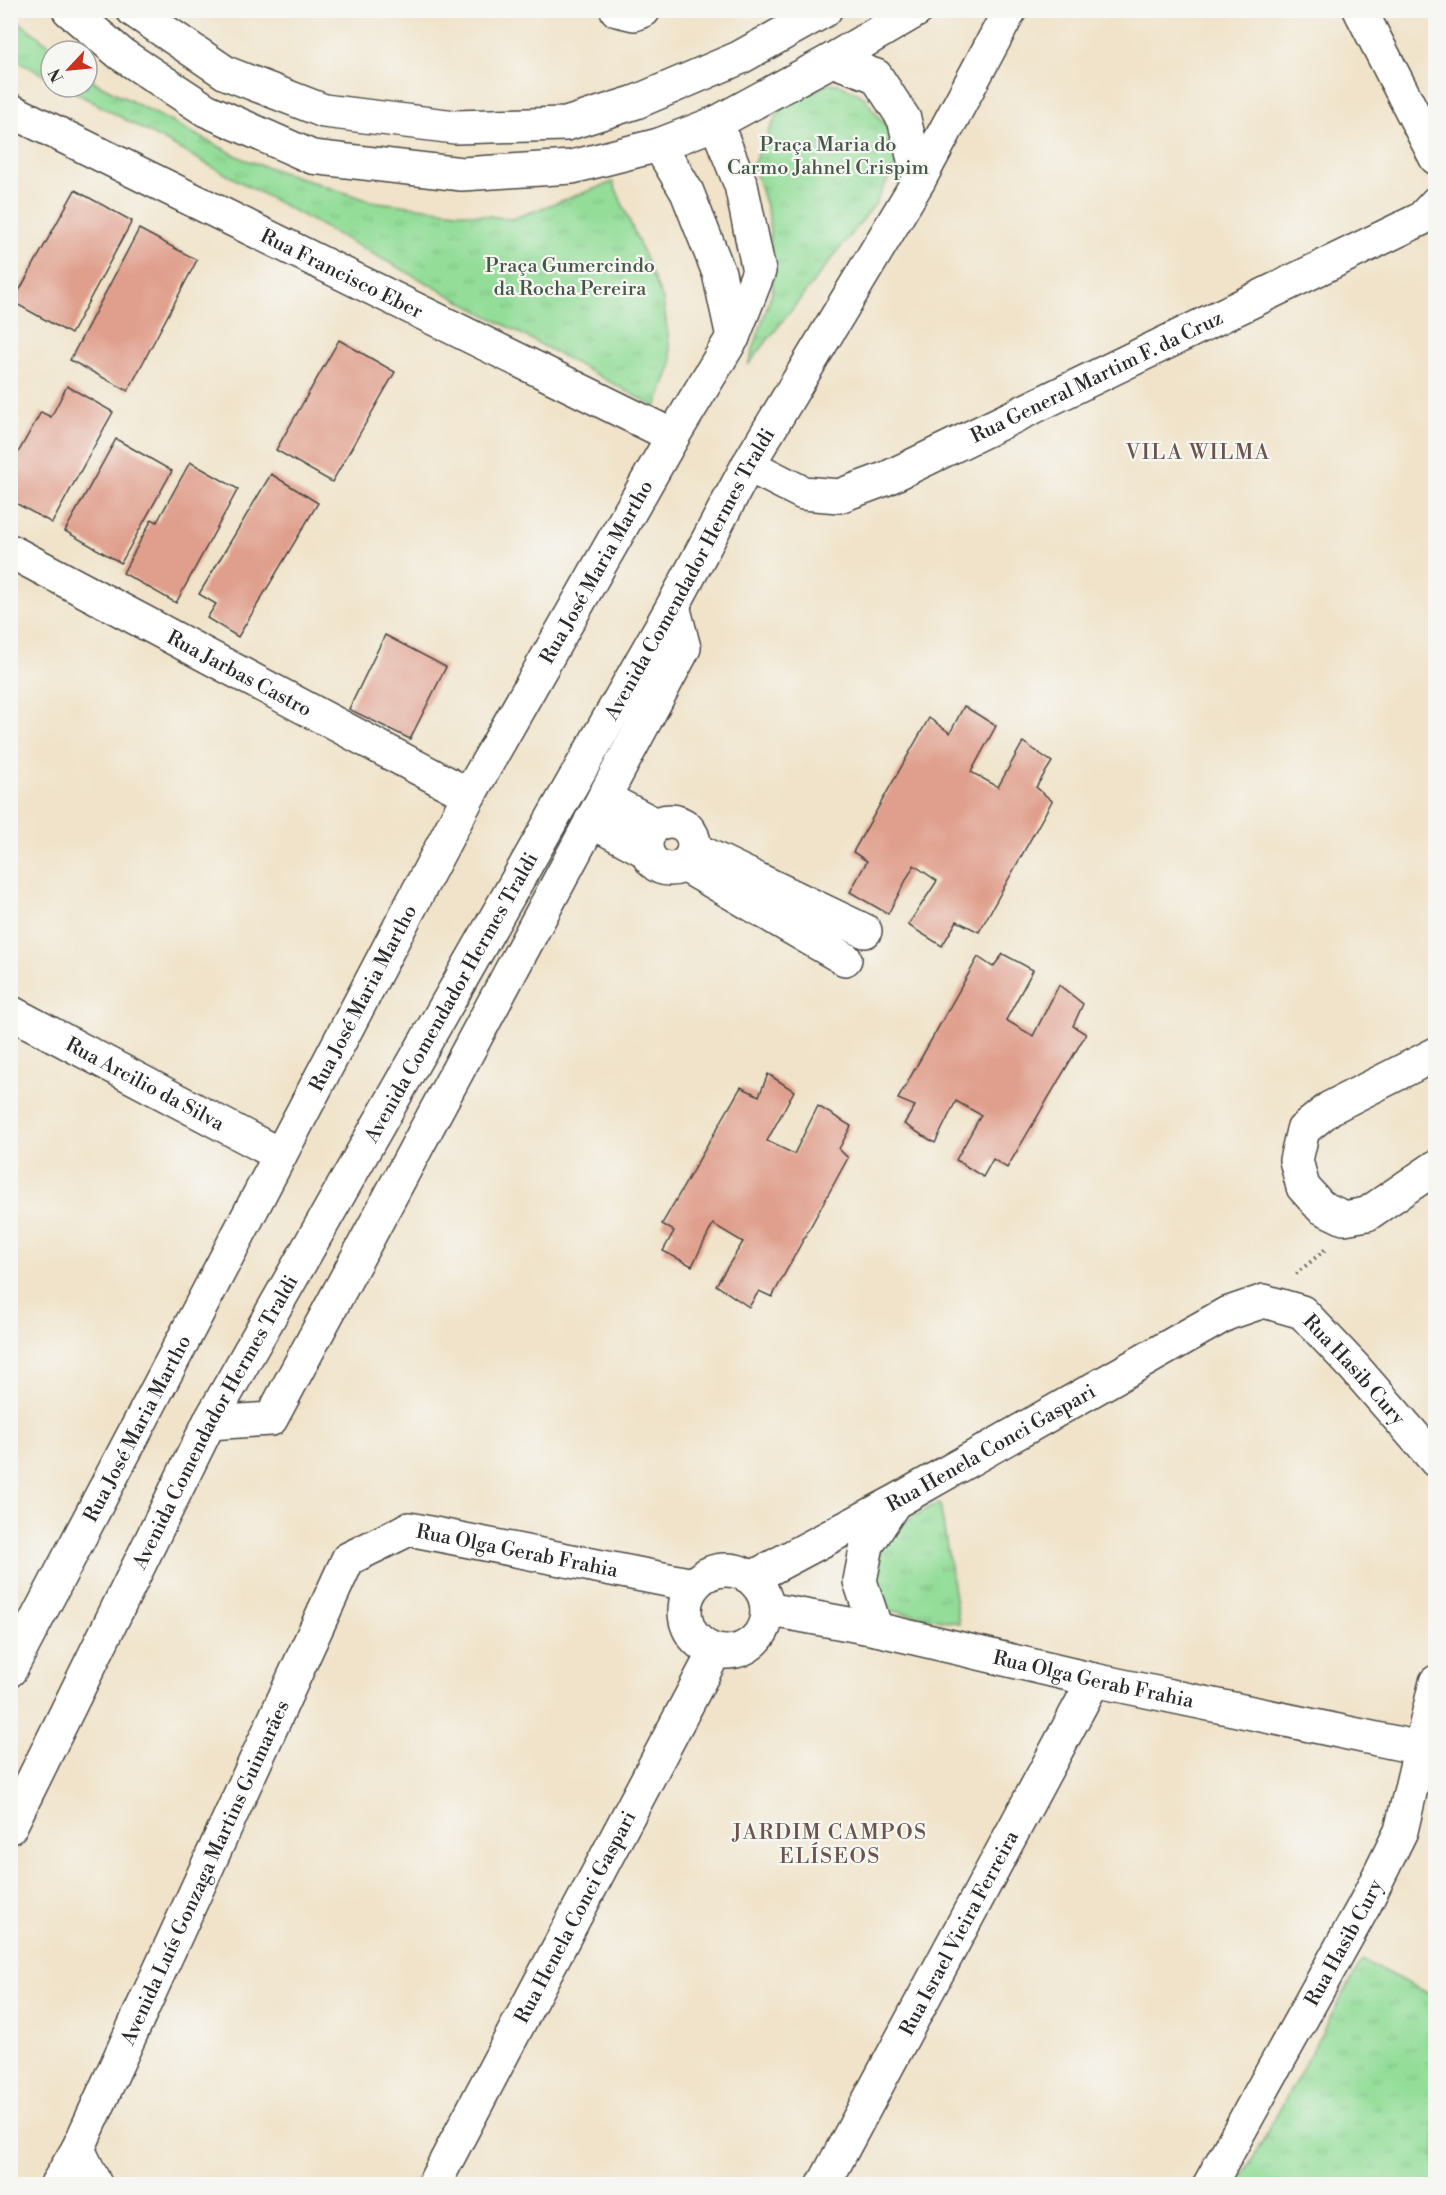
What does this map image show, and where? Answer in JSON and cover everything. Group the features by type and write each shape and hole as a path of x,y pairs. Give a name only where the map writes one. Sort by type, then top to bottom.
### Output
{"street":[{"path":"69,10 121,54 206,110 312,157 462,174 572,167 659,145 716,123 832,60 916,10"},
{"path":"133,10 226,73 324,111 455,127 566,124 626,105 739,58 825,10"},
{"path":"617,10 634,14 644,10"},
{"name":"Avenida Comendador Hermes Traldi","path":"10,1827 209,1423 673,606 748,465 919,180 1010,10"},
{"path":"1360,10 1436,158"},
{"path":"832,60 876,76 904,118 919,180"},
{"name":"Rua Francisco Eber","path":"10,110 673,436"},
{"name":"Rua José Maria Martho","path":"10,1670 469,795 673,436 733,337 759,271 741,185 716,123"},
{"path":"659,145 687,192 719,273 733,337"},
{"name":"Rua General Martim F. da Cruz","path":"748,465 803,493 839,496 885,480 1421,219 1436,203"},
{"name":"Rua Jarbas Castro","path":"10,551 469,795"},
{"path":"209,1423 271,1419 684,648 673,606"},
{"path":"598,810 651,838 664,821 673,821 682,825 693,839 689,857"},
{"path":"689,857 865,931"},
{"path":"689,857 845,960"},
{"name":"Rua Arcilio da Silva","path":"10,1012 280,1155"},
{"path":"1436,1054 1330,1108 1303,1130 1296,1160 1303,1187 1321,1207 1344,1218 1367,1214 1436,1167"},
{"name":"Rua Henela Conci Gaspari","path":"752,1578 895,1502 1226,1314 1264,1301"},
{"name":"Rua Hasib Cury","path":"1264,1301 1302,1312 1354,1367 1436,1461"},
{"path":"876,1629 860,1581 867,1545 895,1502"},
{"name":"Rua Olga Gerab Frahia","path":"348,1559 409,1528 693,1585"},
{"name":"Avenida Luís Gonzaga Martins Guimarães","path":"57,2184 78,2149 348,1559"},
{"path":"721,1569 737,1570 752,1578 763,1592 767,1609 765,1624 758,1638 745,1647 731,1652 715,1651 700,1644 690,1631 685,1616 686,1599 693,1585 705,1574 721,1569"},
{"name":"Rua Olga Gerab Frahia","path":"767,1609 876,1629 1094,1680 1420,1748"},
{"name":"Rua Henela Conci Gaspari","path":"434,2184 715,1651"},
{"name":"Rua Israel Vieira Ferreira","path":"824,2184 1094,1680"},
{"name":"Rua Hasib Cury","path":"1210,2184 1365,1904 1401,1831 1436,1682"},
{"path":"78,2149 95,2184"}],"path":[{"path":"1264,1301 1367,1214"}],"green space":[{"path":"10,15 41,39 39,39 39,72 11,60"},
{"name":"Praça Maria do Carmo Jahnel Crispim","path":"830,83 842,85 864,97 903,150 875,204 748,365 773,289 769,216 753,164 780,109"},
{"name":"Praça Gumercindo da Rocha Pereira","path":"99,85 243,159 370,201 512,219 613,182 663,300 672,364 656,407 87,99 99,99"},
{"path":"935,1504 940,1504 959,1623 888,1610 875,1597 882,1536"},
{"path":"1362,1960 1435,1997 1435,2184 1239,2184"}],"building":[{"path":"75,190 132,221 71,334 13,302"},
{"path":"139,229 197,260 128,391 70,360"},
{"path":"339,340 395,372 332,482 276,450"},
{"path":"67,386 113,412 52,523 10,500 10,467 41,412 51,417"},
{"path":"116,439 172,471 121,563 65,531"},
{"path":"190,462 238,489 176,603 123,573 152,519 157,522"},
{"path":"271,474 318,503 238,637 207,618 216,604 199,594"},
{"path":"385,635 446,667 410,739 349,709"},
{"path":"964,706 996,726 971,772 998,787 1023,742 1052,762 1036,787 1052,801 979,932 957,921 942,946 908,925 937,881 914,865 888,914 850,892 867,861 853,852 929,718 950,733"},
{"path":"1003,954 1033,970 1006,1020 1033,1036 1059,985 1083,1004 1073,1026 1086,1034 1007,1168 993,1159 983,1177 956,1160 981,1115 956,1101 935,1143 904,1124 915,1106 898,1099 978,957 993,967"},
{"path":"768,1074 794,1091 767,1141 794,1154 818,1106 851,1126 839,1149 848,1158 772,1297 759,1291 749,1307 716,1285 743,1242 713,1224 692,1266 663,1251 674,1231 662,1224 741,1087 759,1096"}],"district":[{"name":"VILA WILMA","path":"1198,452"},
{"name":"JARDIM CAMPOS ELÍSEOS","path":"830,1844"}]}
